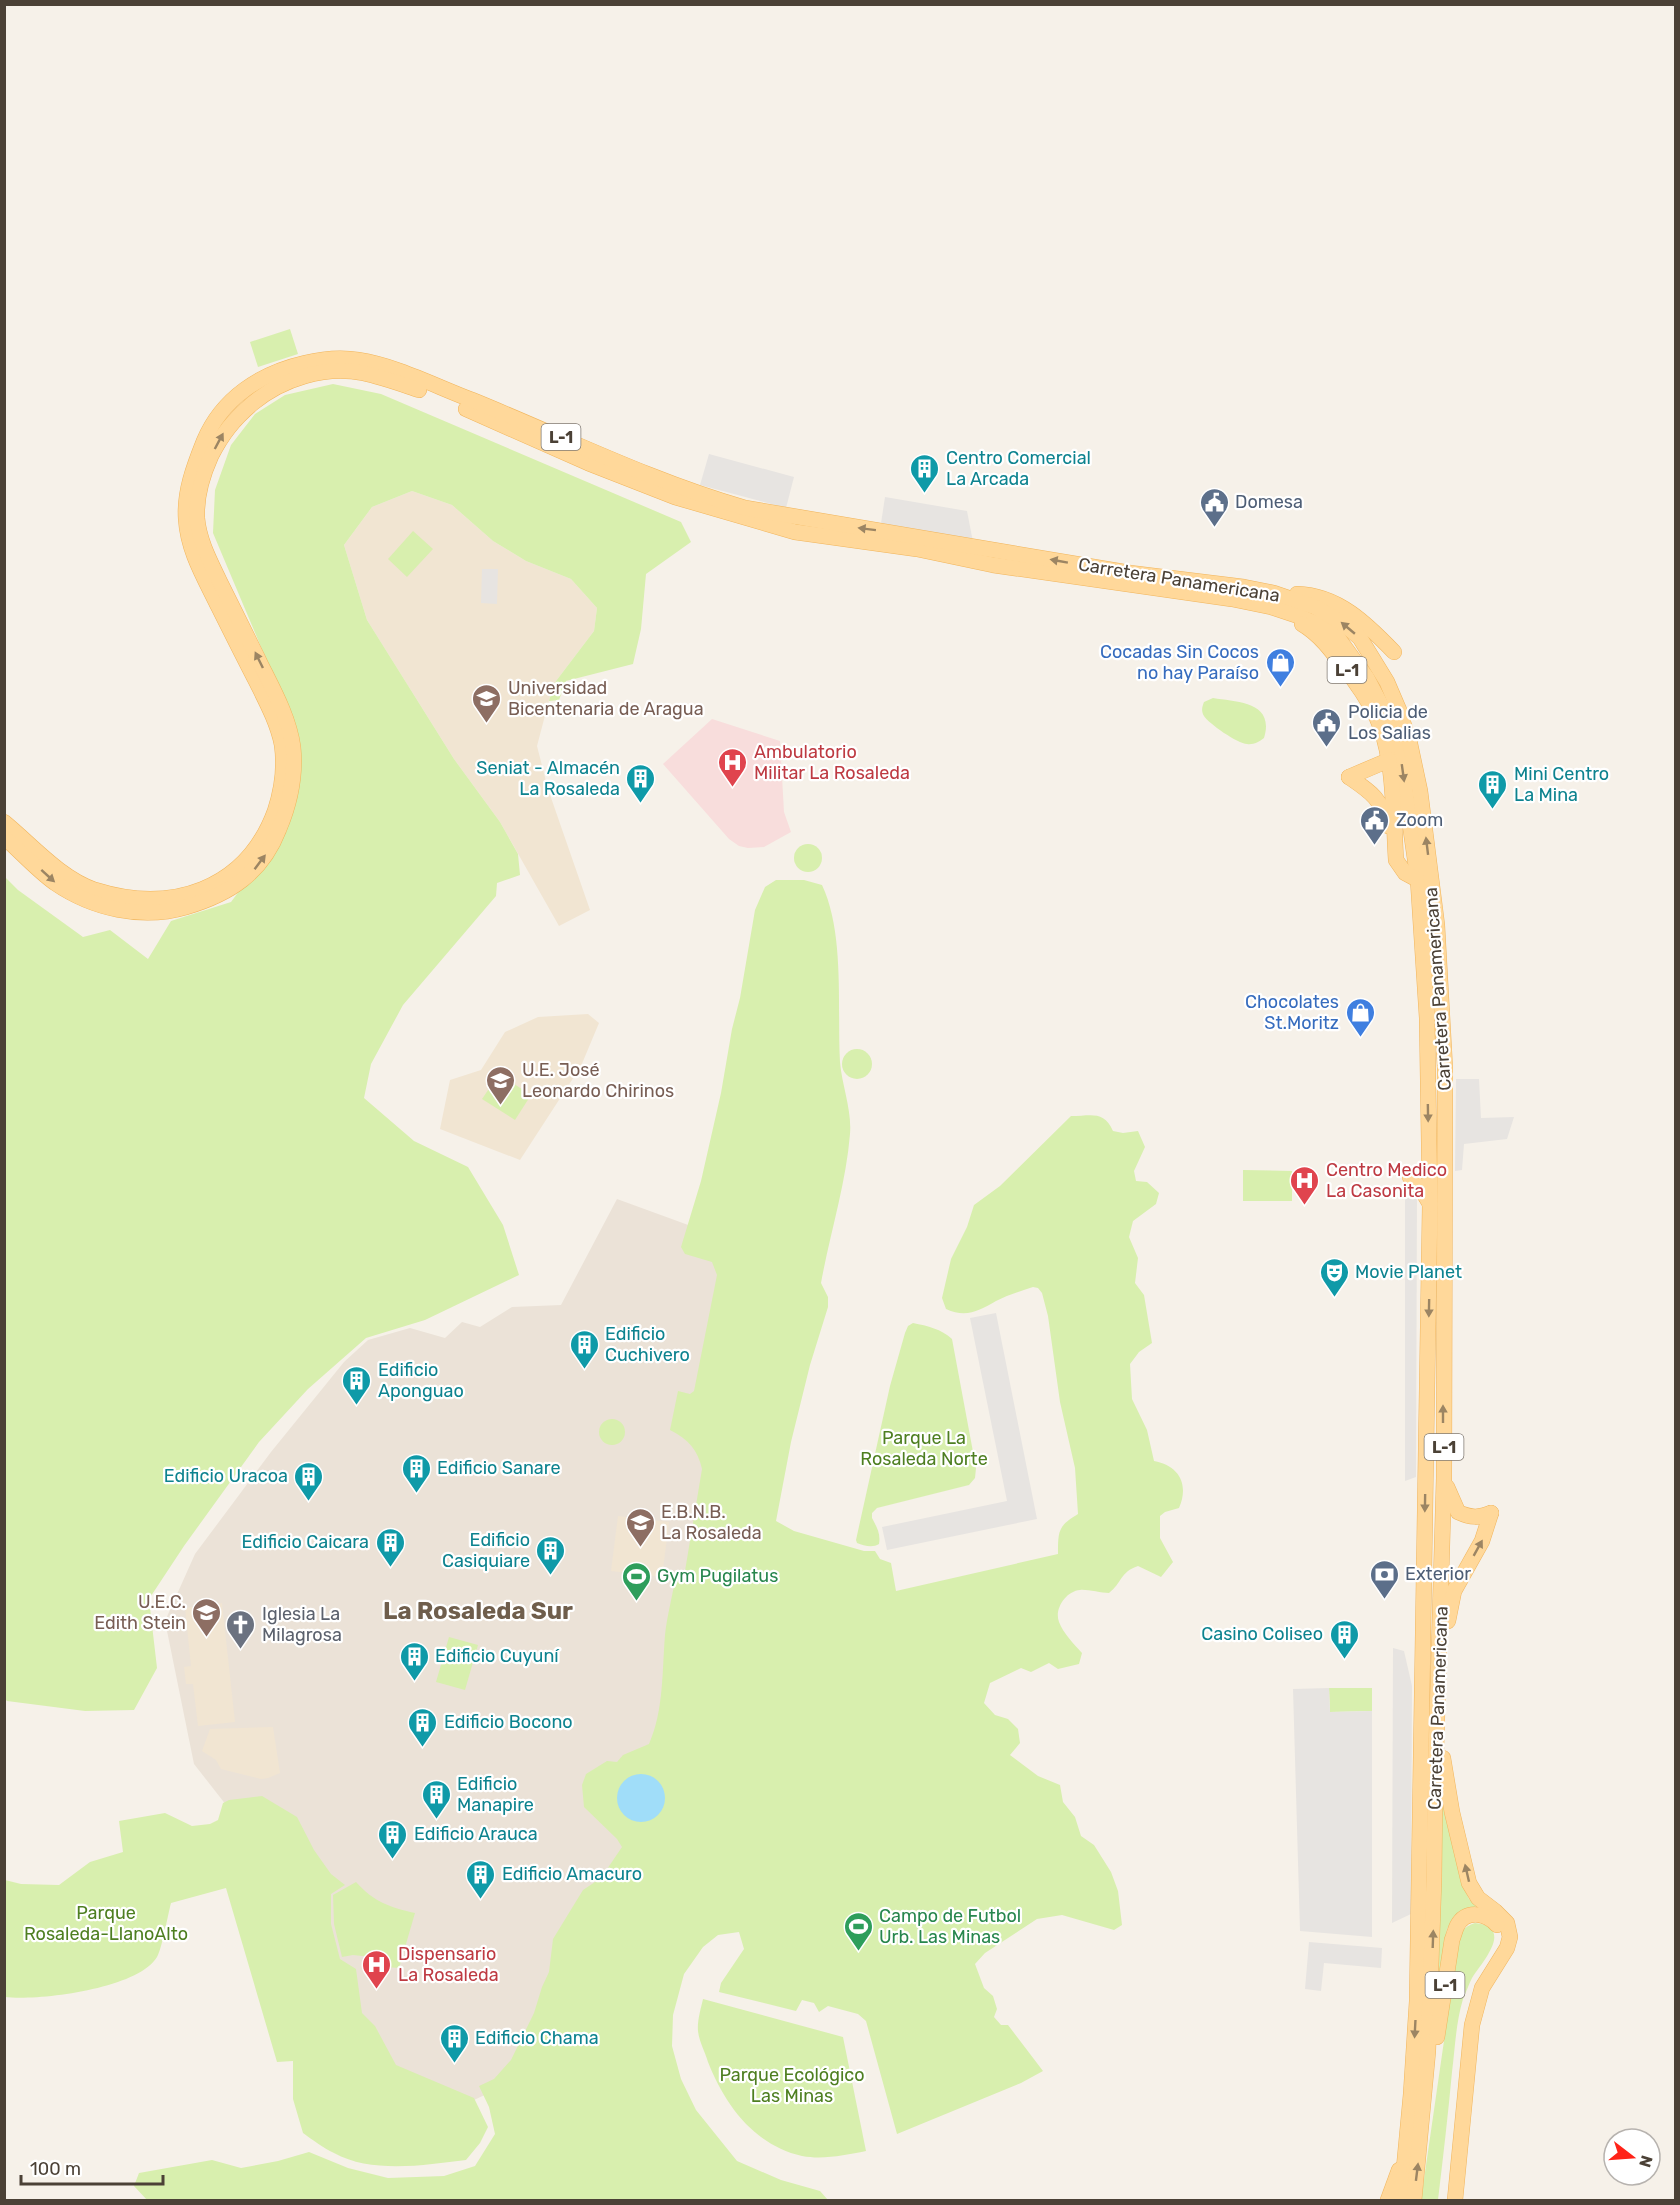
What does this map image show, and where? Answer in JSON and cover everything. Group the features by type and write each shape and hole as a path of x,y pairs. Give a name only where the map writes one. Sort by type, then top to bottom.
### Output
{"main road":[{"name":"Carretera Panamericana","path":"4,822 67,876 92,889 143,900 195,893 220,882 242,865 257,846 269,827 278,802 283,777 282,745 271,711 192,552 186,504 192,472 199,454 214,421 224,407 261,378 306,363 346,358 379,365 514,417 650,475 745,508 1130,573 1244,587 1326,628 1338,638 1380,700 1400,754 1418,880 1427,1018 1430,1205 1417,2001 1406,2154 1393,2197"},
{"name":"Carretera Panamericana","path":"4,837 55,882 80,897 119,911 135,913 181,909 212,899 247,878 262,861 276,837 288,808 293,781 293,747 283,709 205,550 199,530 197,506 202,476 224,431 234,419 267,392 286,383 329,371 360,372 428,393 588,463 675,497 795,532 917,549 993,565 1232,599 1272,600 1315,607 1341,622 1360,638 1387,682 1400,710 1418,781 1437,925 1445,1068 1444,1478 1431,1980 1421,2144 1414,2200"},
{"path":"1272,600 1302,594 1323,598 1348,609 1394,652"},
{"name":"L-1","path":"1272,600 1329,646 1357,683 1377,717 1389,760 1396,860"},
{"path":"1389,760 1349,777 1374,795 1385,812 1396,860 1404,873 1418,880"},
{"path":"1437,866 1437,925"},
{"path":"1410,1178 1421,1189 1430,1205"},
{"name":"L-1","path":"1444,1478 1458,1512 1468,1517 1491,1513 1482,1541 1454,1591 1438,1683 1444,1768 1469,1883 1478,1898 1506,1923 1510,1937 1507,1948 1482,1988 1472,2025 1455,2200"},
{"name":"L-1","path":"1421,2144 1452,1940 1457,1926 1466,1916 1481,1914 1491,1919 1499,1927 1499,1950 1490,1973"}],"shaded area":[{"path":"709,454 794,477 786,508 700,485"},
{"name":"Universidad Bicentenaria de Aragua","path":"412,491 452,505 493,541 526,561 571,579 597,608 594,631 553,685 537,746 548,789 590,910 559,926 500,822 454,759 367,620 344,545 372,507"},
{"path":"885,497 967,511 973,542 880,530"},
{"path":"482,569 498,569 497,604 481,603"},
{"name":"Ambulatorio Militar La Rosaleda","path":"712,719 780,741 784,812 791,832 764,847 739,846 729,839 663,764"},
{"name":"U.E. José Leonardo Chirinos","path":"588,1014 599,1023 581,1066 520,1160 440,1129 450,1080 481,1070 505,1032 538,1017"},
{"path":"1456,1079 1479,1079 1481,1118 1514,1117 1507,1139 1464,1144 1462,1170 1455,1171"},
{"path":"1405,1189 1417,1197 1416,1477 1405,1481"},
{"path":"617,1199 743,1245 727,1755 540,2069 438,2117 351,2049 241,1824 194,1764 165,1621 195,1554 271,1452 344,1362 368,1340 410,1328 445,1338 462,1322 480,1327 512,1307 561,1305"},
{"path":"996,1313 1037,1519 887,1550 882,1527 1007,1501 970,1318"},
{"name":"E.B.N.B. La Rosaleda","path":"618,1516 669,1522 662,1577 611,1571"},
{"name":"U.E.C. Edith Stein","path":"222,1603 235,1722 198,1726 193,1684 186,1684 184,1667 191,1666 185,1608"},
{"path":"1393,1648 1404,1651 1412,1686 1411,1914 1392,1923"},
{"path":"1329,1688 1330,1712 1372,1711 1372,1937 1300,1931 1293,1689"},
{"path":"273,1727 280,1773 268,1778 261,1779 221,1769 216,1760 202,1751 210,1729"},
{"path":"1309,1942 1382,1948 1381,1968 1324,1963 1321,1991 1305,1989"}],"green space":[{"path":"290,329 298,354 258,367 250,342"},
{"path":"333,384 381,394 681,522 691,542 646,574 641,629 633,664 566,681 559,700 549,701 553,685 594,631 597,608 571,579 526,561 493,541 452,505 412,491 372,507 344,545 367,620 454,759 500,822 518,854 520,875 497,883 496,896 403,1005 371,1064 364,1098 414,1141 468,1167 503,1225 519,1275 425,1320 366,1338 308,1389 259,1442 149,1599 157,1668 134,1710 85,1711 7,1701 5,1699 4,876 18,890 83,937 110,930 148,959 171,921 231,902 280,836 295,786 264,654 213,533 215,490 231,445 255,414 285,395"},
{"path":"413,531 433,549 407,577 388,559"},
{"path":"1213,698 1243,703 1259,711 1264,717 1266,726 1264,738 1256,743 1247,744 1237,741 1217,728 1204,716 1202,711 1204,702"},
{"path":"808,844 818,848 822,858 818,868 808,872 798,868 794,858 798,848"},
{"path":"776,880 804,880 822,885 829,904 837,948 840,1062 850,1134 845,1171 821,1283 828,1297 828,1307 810,1365 791,1442 776,1521 794,1531 864,1551 875,1551 880,1559 891,1563 896,1591 1058,1554 1058,1540 1063,1526 1078,1514 1075,1468 1060,1402 1048,1316 1042,1293 1038,1288 1033,1287 966,1313 946,1309 942,1298 951,1259 967,1227 974,1205 1000,1186 1071,1116 1101,1117 1113,1131 1123,1133 1138,1131 1145,1147 1134,1171 1136,1181 1147,1182 1159,1193 1156,1204 1133,1221 1129,1237 1138,1258 1135,1283 1144,1295 1152,1343 1139,1352 1130,1364 1132,1399 1147,1430 1154,1461 1170,1467 1176,1472 1182,1484 1182,1500 1179,1508 1160,1516 1160,1538 1173,1562 1161,1577 1138,1566 1128,1571 1109,1593 1083,1590 1070,1594 1062,1602 1058,1617 1063,1630 1082,1653 1079,1664 1058,1669 1049,1663 1031,1672 1021,1668 990,1683 984,1703 995,1715 1008,1719 1018,1729 1020,1743 1010,1755 1038,1776 1060,1785 1063,1802 1075,1817 1081,1836 1094,1845 1111,1872 1118,1891 1122,1925 1114,1930 1062,1915 1037,1919 985,1953 975,1964 984,1988 993,1996 997,2009 994,2017 1001,2025 1008,2025 1043,2071 1021,2083 897,2134 866,2021 858,2014 828,2006 819,2012 814,2003 802,2000 796,2011 719,1992 721,1983 744,1949 739,1932 718,1935 703,1947 684,1974 673,2015 672,2046 681,2079 696,2110 737,2161 781,2180 820,2191 828,2200 147,2200 134,2186 139,2173 212,2160 241,2168 309,2152 348,2168 388,2178 444,2176 475,2166 495,2134 489,2107 479,2086 494,2079 511,2060 534,2013 549,1972 553,1939 583,1890 601,1878 622,1847 617,1839 584,1807 582,1785 586,1774 607,1761 617,1762 623,1755 649,1744 657,1718 662,1690 667,1621 675,1580 682,1577 685,1571 702,1469 698,1456 691,1446 670,1430 678,1391 690,1394 694,1391 717,1275 712,1262 685,1254 681,1247 701,1181 721,1093 755,910 765,887"},
{"path":"857,1049 863,1050 871,1058 871,1070 863,1078 857,1079 851,1078 843,1070 842,1064 843,1058 851,1050"},
{"path":"499,1074 531,1095 515,1120 482,1099"},
{"path":"1243,1170 1292,1171 1292,1201 1243,1201"},
{"name":"Parque La Rosaleda Norte","path":"913,1323 939,1330 952,1339 976,1468 975,1478 969,1485 877,1508 872,1513 872,1518 879,1533 879,1544 865,1546 857,1543 856,1540 890,1386 905,1333 908,1326"},
{"path":"612,1419 621,1423 625,1432 621,1441 612,1445 603,1441 599,1432 603,1423"},
{"path":"449,1637 478,1645 465,1690 436,1682"},
{"path":"1329,1688 1372,1688 1372,1711 1330,1712"},
{"path":"1440,1776 1462,1884 1469,1899 1478,1906 1460,1913 1447,1929 1434,2015"},
{"name":"Parque Rosaleda-LlanoAlto","path":"262,1796 297,1817 314,1850 331,1874 345,1885 331,1894 331,1924 340,1959 356,1969 362,2013 375,2026 396,2065 474,2098 488,2127 480,2143 466,2160 399,2166 365,2164 349,2160 330,2151 303,2133 293,2099 293,2061 277,2062 226,1888 171,1903 157,1957 146,1968 130,1977 109,1985 63,1995 5,1997 5,1880 21,1884 59,1885 90,1862 123,1852 119,1821 165,1813 192,1826 210,1824 218,1820 223,1803 229,1800"},
{"path":"356,1882 383,1903 415,1913 399,1968 371,1966 372,1957 353,1955 342,1957 334,1924 333,1895"},
{"path":"1475,1923 1487,1926 1493,1931 1494,1938 1488,1955 1472,1978 1461,2008 1438,2200 1421,2200 1458,1944 1463,1930"},
{"name":"Parque Ecológico Las Minas","path":"703,1999 843,2037 866,2151 826,2157 802,2156 769,2143 743,2121 723,2093 701,2043 698,2031"}],"water":[{"path":"636,1774 646,1774 661,1784 665,1798 664,1807 655,1818 646,1822 636,1822 621,1812 617,1803 617,1793 627,1778"}],"place":[{"name":"Centro Comercial La Arcada","path":"925,494"},
{"name":"Domesa","path":"1214,528"},
{"name":"Cocadas Sin Cocos no hay Paraíso","path":"1280,688"},
{"name":"Universidad Bicentenaria de Aragua","path":"487,724"},
{"name":"Policia de Los Salias","path":"1327,748"},
{"name":"Ambulatorio Militar La Rosaleda","path":"733,788"},
{"name":"Seniat - Almacén La Rosaleda","path":"641,804"},
{"name":"Mini Centro La Mina","path":"1493,810"},
{"name":"Zoom","path":"1375,846"},
{"name":"Chocolates St.Moritz","path":"1360,1038"},
{"name":"U.E. José Leonardo Chirinos","path":"501,1106"},
{"name":"Centro Medico La Casonita","path":"1305,1206"},
{"name":"Movie Planet","path":"1334,1298"},
{"name":"Edificio Cuchivero","path":"584,1370"},
{"name":"Edificio Aponguao","path":"357,1406"},
{"name":"Edificio Sanare","path":"416,1494"},
{"name":"Edificio Uracoa","path":"309,1502"},
{"name":"E.B.N.B. La Rosaleda","path":"640,1548"},
{"name":"Edificio Caicara","path":"390,1568"},
{"name":"Edificio Casiquiare","path":"551,1576"},
{"name":"Exterior","path":"1384,1600"},
{"name":"Gym Pugilatus","path":"636,1602"},
{"name":"U.E.C. Edith Stein","path":"207,1638"},
{"name":"Iglesia La Milagrosa","path":"241,1650"},
{"name":"Casino Coliseo","path":"1344,1660"},
{"name":"Edificio Cuyuní","path":"414,1682"},
{"name":"Edificio Bocono","path":"423,1748"},
{"name":"Edificio Manapire","path":"436,1820"},
{"name":"Edificio Arauca","path":"393,1860"},
{"name":"Edificio Amacuro","path":"481,1900"},
{"name":"Campo de Futbol Urb. Las Minas","path":"858,1952"},
{"name":"Dispensario La Rosaleda","path":"377,1990"},
{"name":"Edificio Chama","path":"454,2064"}],"district":[{"name":"La Rosaleda Sur","path":"478,1611"}]}
